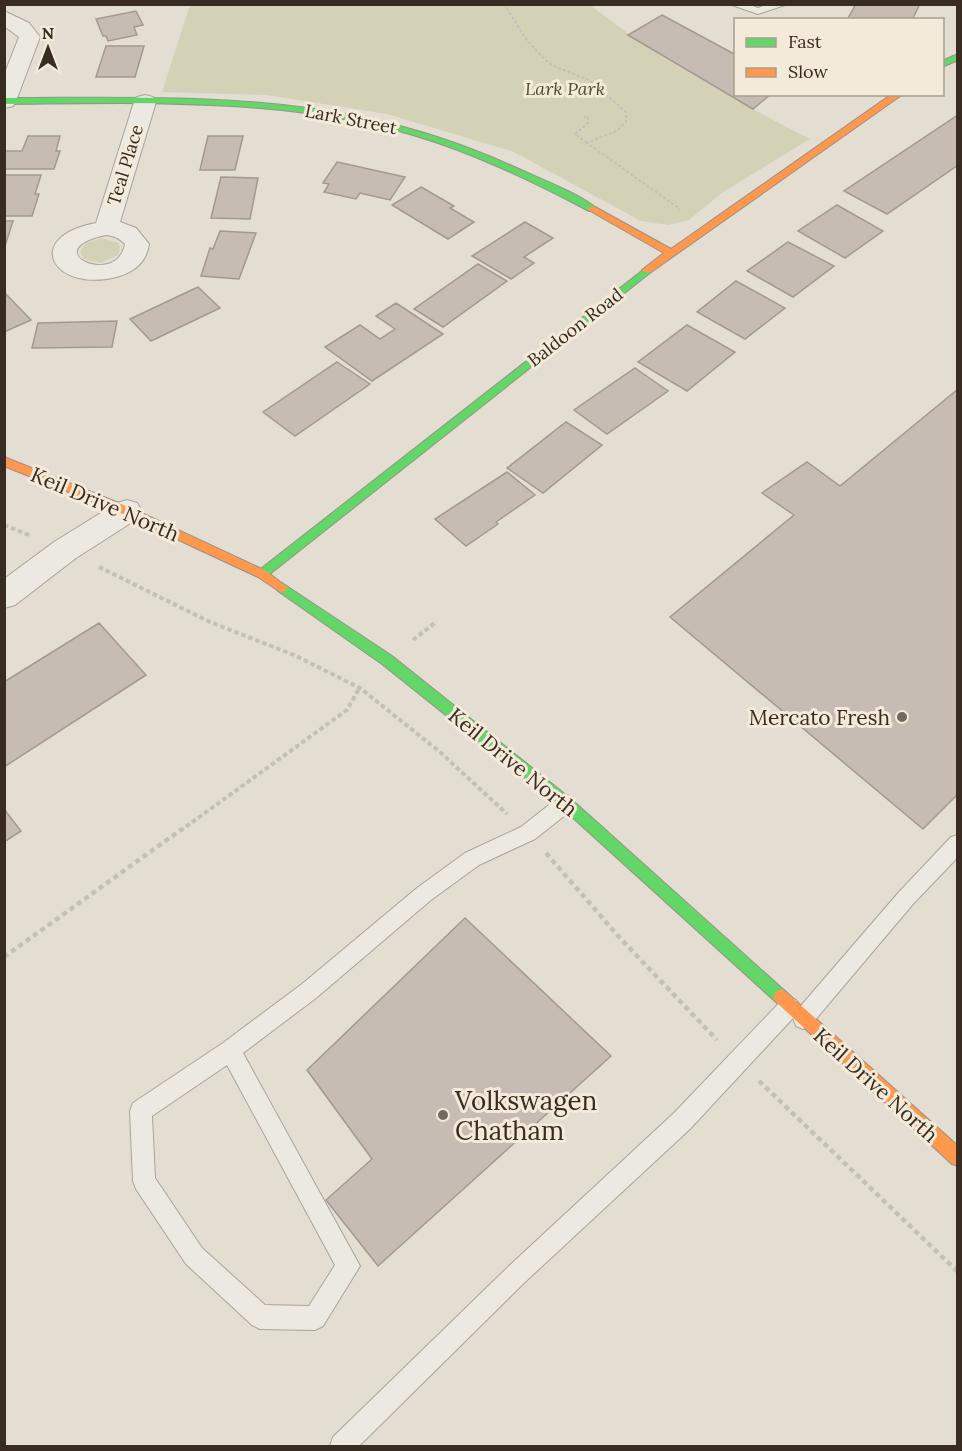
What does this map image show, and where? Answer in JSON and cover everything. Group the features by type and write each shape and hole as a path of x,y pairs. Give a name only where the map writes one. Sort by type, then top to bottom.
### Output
{"street":[{"path":"4,17 22,27 30,37 5,101"},
{"path":"944,64 957,56"},
{"name":"Baldoon Road","path":"262,574 669,252 896,96"},
{"name":"Lark Street","path":"5,101 267,105 349,117 399,128 470,151 555,188 669,252"},
{"name":"Teal Place","path":"106,228 145,102"},
{"name":"Keil Drive North","path":"4,461 127,511 262,574 387,660 566,803 957,1158"},
{"path":"4,596 65,550 127,511"}],"lane":[{"path":"734,4 758,11 783,4"},
{"path":"230,1050 348,1266 315,1318 260,1317 194,1256 144,1181 141,1111 230,1050 309,991 424,894 462,866 528,833 566,803"},
{"path":"342,1446 517,1274 796,1013 957,843"}],"path":[{"path":"504,4 526,39 546,60 556,67 590,80 626,112 626,121 618,130 587,143"},
{"path":"584,117 588,116 588,123 575,134 706,225"},
{"path":"4,957 347,710 360,688 387,660 436,622"}],"green space":[{"name":"Lark Park","path":"190,5 590,5 669,60 810,139 723,192 689,220 668,225 641,221 514,152 387,114 267,95 162,92"},
{"path":"102,238 118,243 120,247 118,255 101,263 84,259 80,252 85,244"}],"building":[{"path":"856,4 920,4 913,18 848,18"},
{"path":"136,11 143,25 134,27 137,35 108,41 106,36 103,36 96,19"},
{"path":"662,15 734,54 734,96 769,96 753,109 628,35"},
{"path":"106,46 144,46 135,77 96,77"},
{"path":"958,115 958,165 887,214 844,191"},
{"path":"28,136 60,136 56,151 60,151 54,169 4,169 4,151 22,151"},
{"path":"208,136 243,136 235,170 200,170"},
{"path":"337,162 405,177 390,200 360,193 356,199 324,192 329,184 323,183"},
{"path":"4,175 41,175 35,194 39,194 32,216 4,216"},
{"path":"221,177 258,178 250,219 211,218"},
{"path":"421,187 454,206 450,208 474,222 448,239 392,205"},
{"path":"837,205 883,231 845,258 798,231"},
{"path":"4,221 13,221 4,249"},
{"path":"525,222 553,238 524,257 534,263 511,279 472,256"},
{"path":"220,231 256,233 239,279 201,276 210,248 213,249"},
{"path":"788,242 834,266 793,297 747,271"},
{"path":"478,264 507,281 443,327 414,309"},
{"path":"736,281 785,308 745,339 697,312"},
{"path":"198,287 220,308 151,341 130,319"},
{"path":"4,292 31,320 4,332"},
{"path":"396,303 443,334 372,381 325,347 360,325 380,339 395,329 376,316"},
{"path":"117,321 112,347 32,348 38,323"},
{"path":"687,325 735,352 687,391 638,362"},
{"path":"337,362 370,384 295,436 263,412"},
{"path":"635,368 668,391 607,434 574,410"},
{"path":"958,389 958,794 923,829 670,617 794,515 762,493 807,462 840,486"},
{"path":"566,422 602,445 543,493 507,468"},
{"path":"507,472 535,495 466,546 435,519"},
{"path":"99,623 146,675 4,767 4,682"},
{"path":"4,809 21,831 4,842"},
{"name":"Volkswagen Chatham","path":"465,918 611,1056 378,1266 326,1200 372,1159 307,1070"}],"traffic: fast":[{"path":"944,64 958,56"},
{"path":"4,101 212,102 315,112 366,120 439,140 484,157 528,176 592,209"},
{"path":"262,574 647,270"},
{"path":"282,588 387,660 566,803 781,997"}],"traffic: slow":[{"path":"647,270 896,96"},
{"path":"592,209 669,252"},
{"path":"4,461 127,511 262,574 282,588"},
{"path":"781,997 958,1158"}],"place":[{"name":"Mercato Fresh","path":"902,717"},
{"name":"Volkswagen Chatham","path":"443,1115"}]}
